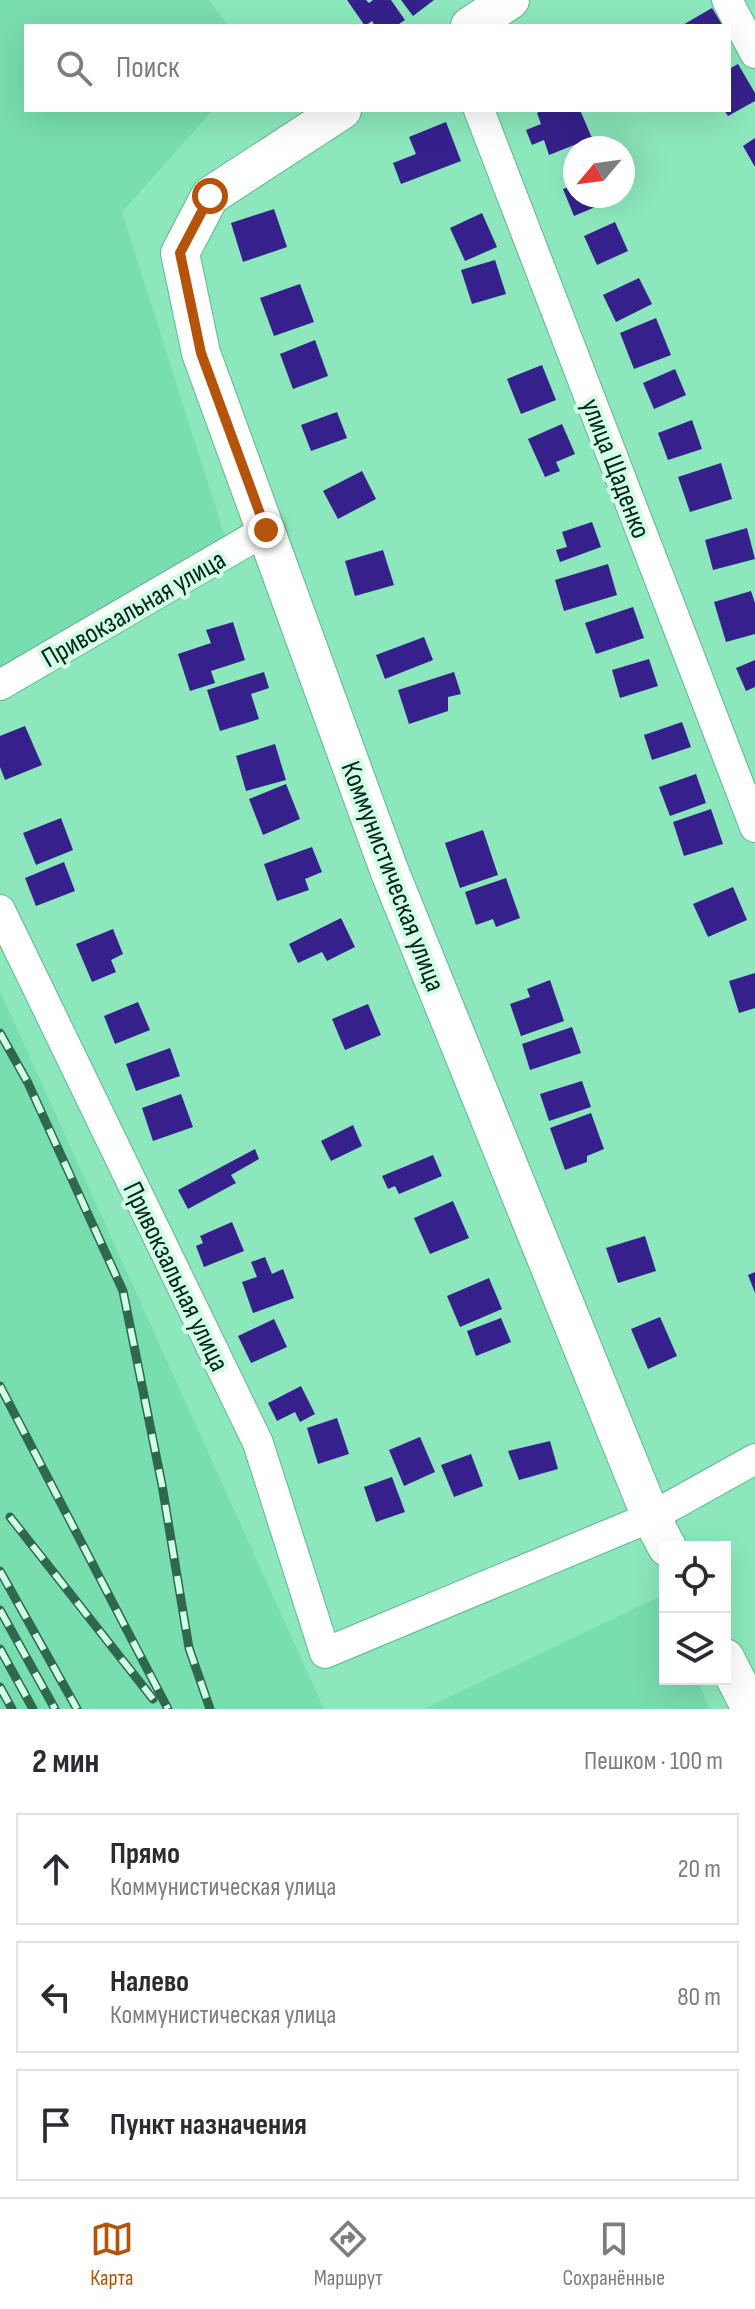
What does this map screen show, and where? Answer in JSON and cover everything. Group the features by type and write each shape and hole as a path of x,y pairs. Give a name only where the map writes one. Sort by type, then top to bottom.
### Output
{"street":[{"path":"473,24 510,0"},
{"path":"727,0 755,53"},
{"name":"Коммунистическая улица","path":"339,112 210,196 180,253 201,353 389,870 659,1532"},
{"name":"улица Щаденко","path":"480,112 755,827"},
{"name":"Привокзальная улица","path":"0,685 266,530"},
{"name":"Привокзальная улица","path":"0,910 258,1443 325,1653 659,1532"},
{"path":"659,1532 755,1459"},
{"path":"731,1670 751,1709"}],"shaded area":[{"path":"0,0 209,0 227,24 24,24 24,112 211,112 122,212 232,559 0,699"},
{"path":"0,991 324,1709 0,1709"},
{"path":"659,1597 659,1685 700,1685 710,1709 424,1709"}],"building":[{"path":"347,0 366,0 369,3 373,0 391,0 405,20 399,24 374,24 372,21 364,24"},
{"path":"401,0 434,0 413,16"},
{"path":"712,8 722,24 684,24"},
{"path":"738,64 755,93 755,101 728,116 725,112 731,112 731,68"},
{"path":"539,112 581,112 591,136 563,136 563,149 549,155 544,140 532,145 526,130 541,124"},
{"path":"446,122 461,161 401,184 393,163 416,154 409,137"},
{"path":"755,138 755,167 743,146"},
{"path":"571,208 593,208 574,216"},
{"path":"274,209 287,247 243,262 231,223"},
{"path":"482,213 497,247 465,261 450,228"},
{"path":"615,222 628,251 597,265 584,236"},
{"path":"495,260 506,294 472,304 461,270"},
{"path":"639,278 652,304 616,322 603,295"},
{"path":"300,284 314,322 274,336 260,298"},
{"path":"656,318 671,355 634,369 620,333"},
{"path":"315,340 328,376 293,389 280,354"},
{"path":"542,365 556,400 521,414 507,379"},
{"path":"675,369 686,395 654,409 643,383"},
{"path":"337,412 347,438 311,451 301,425"},
{"path":"692,420 702,449 668,460 658,433"},
{"path":"562,424 575,454 556,462 560,471 545,477 528,439"},
{"path":"721,463 732,499 690,512 678,477"},
{"path":"362,471 376,499 338,519 323,491"},
{"path":"592,522 601,547 560,562 556,550 567,547 562,532"},
{"path":"747,528 755,559 713,570 705,540"},
{"path":"383,550 394,585 355,596 345,561"},
{"path":"608,564 617,595 564,611 555,580"},
{"path":"751,591 755,603 755,634 726,642 714,602"},
{"path":"633,607 644,638 596,654 585,623"},
{"path":"233,622 245,660 211,671 215,683 190,691 178,654 211,643 206,630"},
{"path":"424,637 433,660 385,679 376,655"},
{"path":"649,659 658,686 620,698 612,670"},
{"path":"755,660 755,687 746,691 736,668"},
{"path":"264,672 269,688 251,694 259,719 220,731 207,690"},
{"path":"454,672 461,694 448,697 448,711 409,724 398,690"},
{"path":"682,722 691,747 652,760 644,735"},
{"path":"25,726 42,765 5,780 0,767 0,736"},
{"path":"275,744 286,780 246,791 236,756"},
{"path":"696,774 706,803 670,816 659,787"},
{"path":"286,784 300,819 263,835 249,799"},
{"path":"711,809 723,844 684,856 673,822"},
{"path":"61,818 73,850 36,865 23,833"},
{"path":"483,830 498,875 460,888 445,843"},
{"path":"312,847 322,872 305,879 309,890 277,901 264,864"},
{"path":"64,862 75,891 36,906 25,878"},
{"path":"506,878 520,918 496,927 493,919 476,925 465,892"},
{"path":"733,887 747,920 708,937 693,904"},
{"path":"341,918 355,947 327,961 322,952 298,963 289,944"},
{"path":"113,929 123,954 111,960 116,972 92,982 76,944"},
{"path":"755,973 755,1008 739,1013 729,981"},
{"path":"550,980 564,1021 521,1036 510,1004 530,997 527,989"},
{"path":"138,1002 150,1030 115,1044 104,1016"},
{"path":"368,1004 381,1035 345,1050 332,1019"},
{"path":"572,1027 581,1053 530,1070 522,1044"},
{"path":"170,1048 180,1076 136,1091 126,1064"},
{"path":"582,1081 591,1107 549,1121 540,1094"},
{"path":"181,1094 193,1127 153,1141 142,1108"},
{"path":"591,1113 604,1149 587,1156 587,1162 565,1170 550,1128"},
{"path":"353,1125 362,1146 331,1161 321,1141"},
{"path":"255,1149 259,1159 231,1175 236,1183 188,1209 178,1190"},
{"path":"433,1155 442,1176 399,1194 395,1186 388,1189 382,1176"},
{"path":"453,1201 469,1238 430,1254 414,1218"},
{"path":"232,1222 244,1251 204,1267 196,1246 203,1243 200,1236"},
{"path":"645,1236 656,1271 618,1283 606,1248"},
{"path":"265,1257 272,1274 283,1269 294,1298 253,1313 242,1282 257,1277 251,1262"},
{"path":"755,1272 755,1293 748,1275"},
{"path":"489,1278 502,1309 460,1327 447,1296"},
{"path":"660,1317 677,1356 648,1369 631,1329"},
{"path":"501,1318 511,1342 476,1356 467,1331"},
{"path":"274,1319 287,1347 251,1363 238,1336"},
{"path":"301,1386 315,1414 300,1422 295,1412 277,1421 268,1403"},
{"path":"337,1418 349,1454 318,1464 307,1428"},
{"path":"420,1437 435,1472 404,1486 389,1450"},
{"path":"550,1441 558,1469 519,1480 508,1451"},
{"path":"471,1454 483,1486 454,1497 441,1465"},
{"path":"392,1477 405,1512 376,1522 364,1487"}],"railway":[{"path":"0,1033 28,1083 123,1291 162,1485 189,1648 210,1709"},
{"path":"0,1386 168,1709"},
{"path":"10,1517 153,1699"},
{"path":"0,1571 77,1709"},
{"path":"0,1610 55,1709"},
{"path":"0,1649 33,1709"},
{"path":"0,1687 12,1709"}],"route":[{"path":"210,196 180,253 201,353 266,530"}]}
